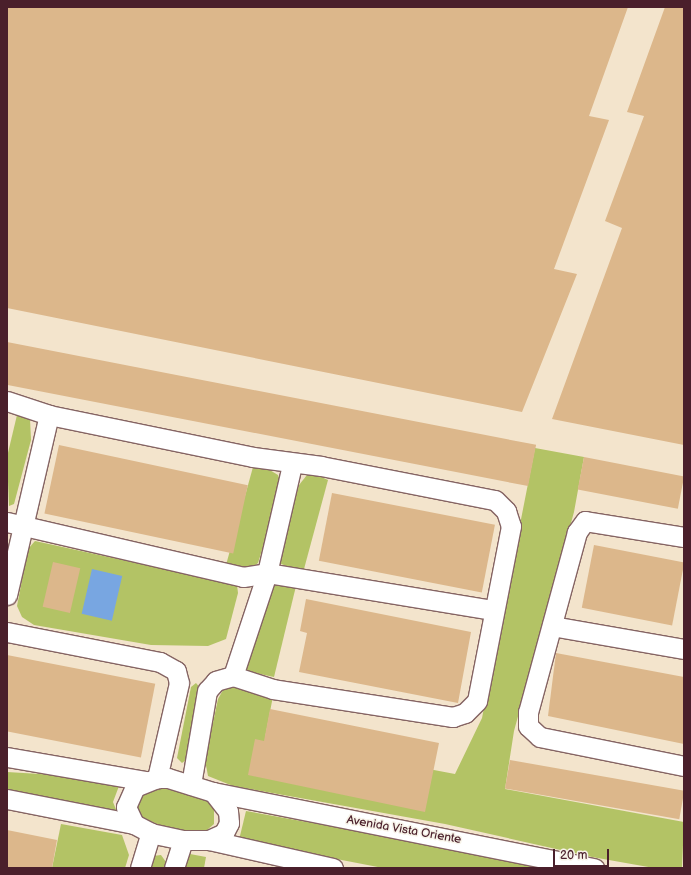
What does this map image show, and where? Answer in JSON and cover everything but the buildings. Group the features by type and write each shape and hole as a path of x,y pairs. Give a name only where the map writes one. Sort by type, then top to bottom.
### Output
{"street":[{"path":"7,401 49,415 292,465 321,466 495,500 506,511 510,526 477,701 465,713 453,717 273,689 233,676 216,681 208,691 191,785"},
{"path":"7,595 15,525 49,415"},
{"path":"233,676 267,573 292,465"},
{"path":"684,537 585,521 577,532 528,712 528,726 540,737 684,766"},
{"path":"15,525 243,577 267,573 493,610"},
{"path":"552,626 684,649"},
{"path":"7,632 160,662 176,671 179,683 152,779 128,795 126,807 134,824"},
{"name":"Avenida Vista Oriente","path":"11,760 191,785 213,792 594,868"},
{"path":"209,840 224,833 229,823 226,807 213,792"},
{"path":"7,799 134,824 151,833 183,840 209,840 333,868"},
{"path":"140,868 151,833"},
{"path":"174,868 183,840"}],"green space":[{"path":"17,415 30,419 31,440 14,504 9,506 7,457"},
{"path":"535,448 584,457 574,512 514,731 505,789 684,822 682,868 654,868 592,857 445,824 233,786 208,776 205,760 218,699 223,690 234,687 273,696 265,738 455,774 482,718"},
{"path":"253,467 268,469 278,475 282,485 258,563 250,569 226,565"},
{"path":"315,474 328,480 304,569 291,568 279,563 282,547 299,485 307,475"},
{"path":"35,541 237,585 238,593 226,639 208,646 151,645 34,625 22,617 17,606 28,549"},
{"path":"274,583 296,586 274,677 246,671 263,605"},
{"path":"196,683 201,689 186,760 182,763 177,758 191,687"},
{"path":"7,772 56,775 119,786 113,802 117,812 7,789"},
{"path":"159,787 205,799 214,807 214,824 207,830 191,831 167,828 143,818 136,806 140,794"},
{"path":"246,811 552,868 383,868 239,840"},
{"path":"61,824 122,835 129,855 125,868 52,868"},
{"path":"190,854 206,857 204,868 180,868"},
{"path":"161,855 166,862 164,868 149,868 153,856"}],"water":[{"path":"92,569 122,576 112,621 82,614"}]}
